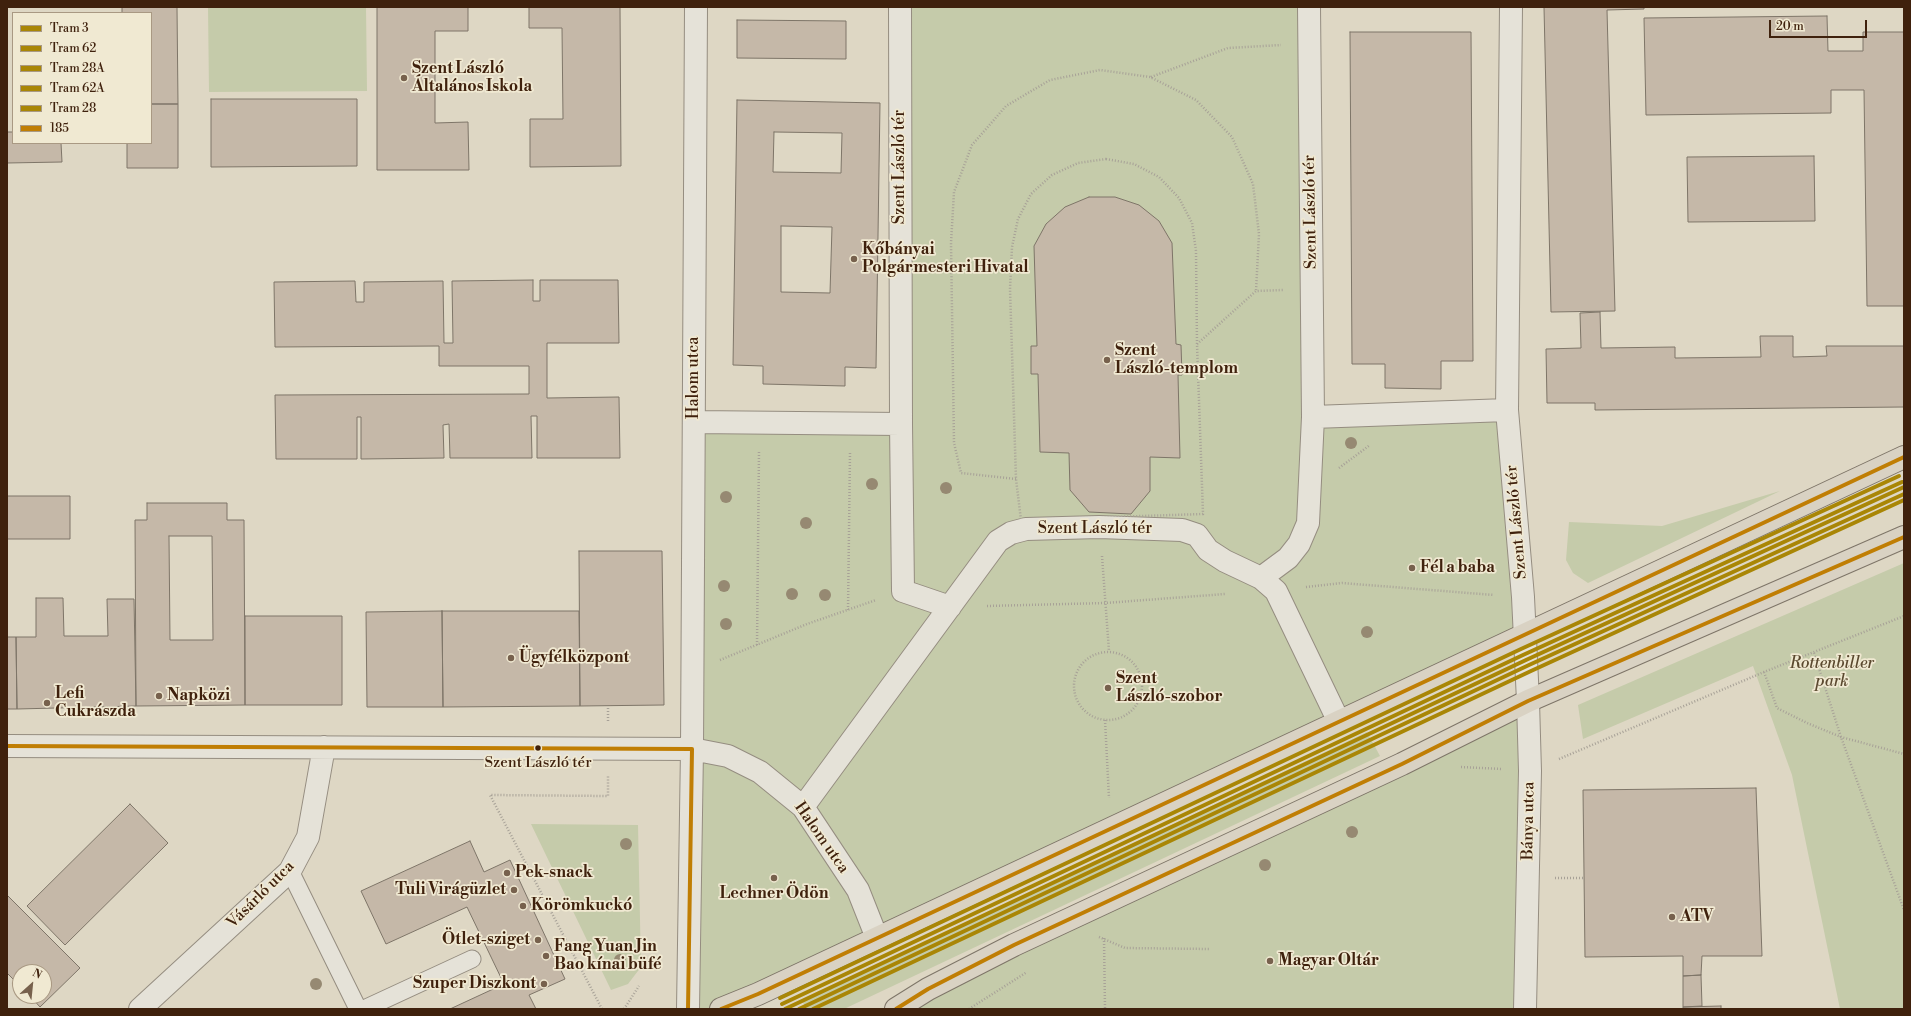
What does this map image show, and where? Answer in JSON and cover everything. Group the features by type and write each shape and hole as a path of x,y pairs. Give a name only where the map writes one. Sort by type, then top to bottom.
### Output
{"main road":[{"path":"721,1009 758,994 1904,457"},
{"path":"896,1009 928,989 1014,945 1402,764 1528,701 1904,537"}],"street":[{"name":"Halom utca","path":"688,1009 693,672 696,7"},
{"name":"Szent László tér","path":"900,7 903,590"},
{"name":"Szent László tér","path":"1261,578 1288,558 1300,544 1308,523 1313,417 1309,7"},
{"name":"Szent László tér","path":"1511,7 1507,410 1524,597 1524,634"},
{"path":"1313,417 1507,410"},
{"path":"694,422 901,424"},
{"name":"Szent László tér","path":"803,807 998,541 1011,533 1026,529 1099,527 1182,530 1197,535 1208,550 1225,561 1261,578 1276,591 1339,722"},
{"path":"903,590 950,607"},
{"name":"Bánya utca","path":"1524,634 1530,771 1525,1009"},
{"path":"7,746 692,749"},
{"name":"Vásárló utca","path":"140,1009 290,871 308,837 324,747"},
{"name":"Halom utca","path":"692,749 728,756 760,772 803,807 858,890 877,938"}],"lane":[{"path":"290,871 358,1009"},
{"path":"364,1009 472,959"}],"path":[{"path":"1150,77 1228,48 1310,43"},
{"path":"1016,479 961,473 954,443 951,243 954,192 972,145 1006,106 1050,80 1100,70 1150,77 1196,100 1232,137 1254,184 1259,234 1256,291"},
{"path":"1106,159 1134,164 1159,177 1179,198 1192,224 1196,252 1197,344 1203,514 1021,520 1016,479 1010,289 1012,247 1018,219 1031,194 1052,175 1078,163 1106,159"},
{"path":"1197,344 1256,291 1312,289"},
{"path":"757,645 759,423"},
{"path":"848,610 851,423"},
{"path":"1309,490 1376,440"},
{"path":"1099,527 1109,651"},
{"path":"693,672 807,624 903,590"},
{"path":"1456,767 1530,771 1764,672 1904,616"},
{"path":"1109,651 1120,653 1130,659 1138,668 1142,678 1143,690 1140,700 1130,712 1116,720 1105,720 1094,717 1084,711 1077,702 1074,690 1074,678 1079,667 1087,658 1097,653 1109,651"},
{"path":"1814,652 1841,737 1904,910"},
{"path":"1764,672 1777,708 1807,723 1841,737 1904,754"},
{"path":"1105,720 1110,829"},
{"path":"602,1009 490,795 608,796"},
{"path":"1566,878 1584,878"},
{"path":"1104,933 1105,1009"},
{"path":"1098,936 1125,948 1210,949"},
{"path":"624,1009 639,986"}],"green space":[{"path":"208,7 366,7 367,91 209,92"},
{"path":"900,7 1309,7 1313,416 1507,410 1524,634 721,1009 688,1009 694,422 901,423"},
{"path":"1780,491 1588,583 1573,573 1566,560 1569,522 1662,526"},
{"name":"Rottenbiller park","path":"1904,563 1904,1009 1840,1009 1792,775 1753,666 1583,739 1578,705"},
{"path":"1528,701 1525,1009 896,1009"},
{"path":"1367,732 1380,756 844,1009 807,1009 802,1001"},
{"path":"531,824 638,825 641,967 628,984 611,990"}],"building":[{"path":"122,7 177,7 178,104 152,104 152,12 122,12"},
{"path":"377,7 468,7 468,31 435,31 435,123 468,122 469,170 377,170"},
{"path":"529,7 620,7 621,166 530,167 530,119 563,119 562,28 529,28"},
{"path":"1544,7 1644,7 1644,9 1607,10 1615,311 1551,312"},
{"path":"1827,16 1828,51 1863,51 1863,32 1904,32 1904,306 1867,306 1864,90 1831,90 1831,113 1646,115 1644,18"},
{"path":"737,20 846,21 846,59 737,58"},
{"path":"1350,32 1471,32 1473,361 1441,361 1441,389 1385,388 1385,364 1352,364"},
{"path":"211,99 357,99 357,166 211,167"},
{"name":"Kőbányai Polgármesteri Hivatal","path":"737,100 880,103 876,368 845,367 845,386 763,384 763,366 733,365","holes":["774,132 842,133 841,173 773,172","781,226 832,227 830,293 781,292"]},
{"path":"152,104 178,104 178,168 127,168 127,144 152,144"},
{"path":"7,132 12,132 12,144 61,144 62,162 7,163"},
{"path":"1814,156 1815,221 1688,222 1687,157"},
{"name":"Szent László-templom","path":"1089,197 1115,197 1139,205 1159,221 1172,243 1176,344 1181,345 1182,375 1178,375 1180,458 1150,457 1150,491 1131,514 1089,512 1070,490 1069,453 1040,452 1038,374 1031,374 1031,346 1037,346 1034,246 1046,224 1065,207"},
{"path":"533,280 533,301 540,301 540,280 618,280 619,343 547,343 547,398 619,397 620,458 537,458 537,416 531,416 532,458 450,458 449,424 443,425 444,458 361,459 361,417 357,417 357,459 276,459 275,395 529,394 529,366 439,366 439,346 275,347 274,282 355,281 356,302 364,302 364,282 443,281 444,343 453,343 452,281"},
{"path":"1600,312 1601,348 1675,347 1675,358 1761,357 1760,336 1793,336 1793,357 1827,356 1826,346 1904,346 1904,407 1595,410 1595,403 1547,403 1546,349 1581,348 1580,313"},
{"path":"7,496 70,496 70,539 7,539"},
{"path":"147,503 227,503 227,520 244,520 245,705 136,706 135,520 147,520","holes":["169,536 212,536 213,640 170,640"]},
{"path":"579,551 662,551 664,705 580,706"},
{"path":"36,598 63,598 64,636 108,636 107,599 134,599 136,706 17,709 16,637 36,637"},
{"path":"442,611 443,707 367,707 366,612"},
{"name":"Ügyfélközpont","path":"442,611 579,611 580,706 443,707"},
{"path":"245,616 342,616 342,705 245,705"},
{"path":"7,637 16,637 17,709 7,709"},
{"name":"ATV","path":"1756,788 1762,956 1702,956 1701,975 1683,976 1683,956 1585,957 1583,790"},
{"path":"130,804 168,843 65,945 27,906"},
{"path":"470,841 484,872 510,860 565,979 529,995 536,1009 450,1009 504,984 467,907 386,944 361,891"},
{"path":"7,895 80,968 52,995 52,964 12,964 12,978 7,973"},
{"path":"1701,975 1702,1006 1683,1007 1683,976"},
{"path":"1721,1006 1721,1009 1683,1009 1683,1007"}],"tram line":[{"name":"28","path":"780,998 1521,649 1899,476"},
{"name":"28A","path":"782,1004 1523,655 1902,482"},
{"name":"3","path":"785,1009 1526,660 1904,487"},
{"name":"62","path":"799,1009 1529,665 1904,494"},
{"name":"62A","path":"813,1009 1531,671 1904,500"}],"transit line":[{"name":"185","path":"721,1009 758,994 1904,457"},
{"name":"185","path":"896,1009 928,989 1014,945 1402,764 1528,701 1904,537"},
{"name":"185","path":"7,746 692,749"},
{"name":"185","path":"688,1009 692,749"}],"place":[{"name":"Szent László Általános Iskola","path":"404,78"},
{"name":"Kőbányai Polgármesteri Hivatal","path":"854,259"},
{"name":"Szent László-templom","path":"1107,360"},
{"name":"Fél a baba","path":"1412,568"},
{"name":"Ügyfélközpont","path":"511,658"},
{"name":"Szent László-szobor","path":"1108,688"},
{"name":"Napközi","path":"159,696"},
{"name":"Lefi Cukrászda","path":"47,703"},
{"name":"Szent László tér","path":"538,748"},
{"name":"Pek-snack","path":"507,873"},
{"name":"Lechner Ödön","path":"774,878"},
{"name":"Tuli Virágüzlet","path":"514,890"},
{"name":"Körömkuckó","path":"523,906"},
{"name":"ATV","path":"1672,917"},
{"name":"Ötlet-sziget","path":"538,940"},
{"name":"Fang Yuan Jin Bao kínai büfé","path":"546,956"},
{"name":"Magyar Oltár","path":"1270,961"},
{"name":"Szuper Diszkont","path":"544,984"}]}
